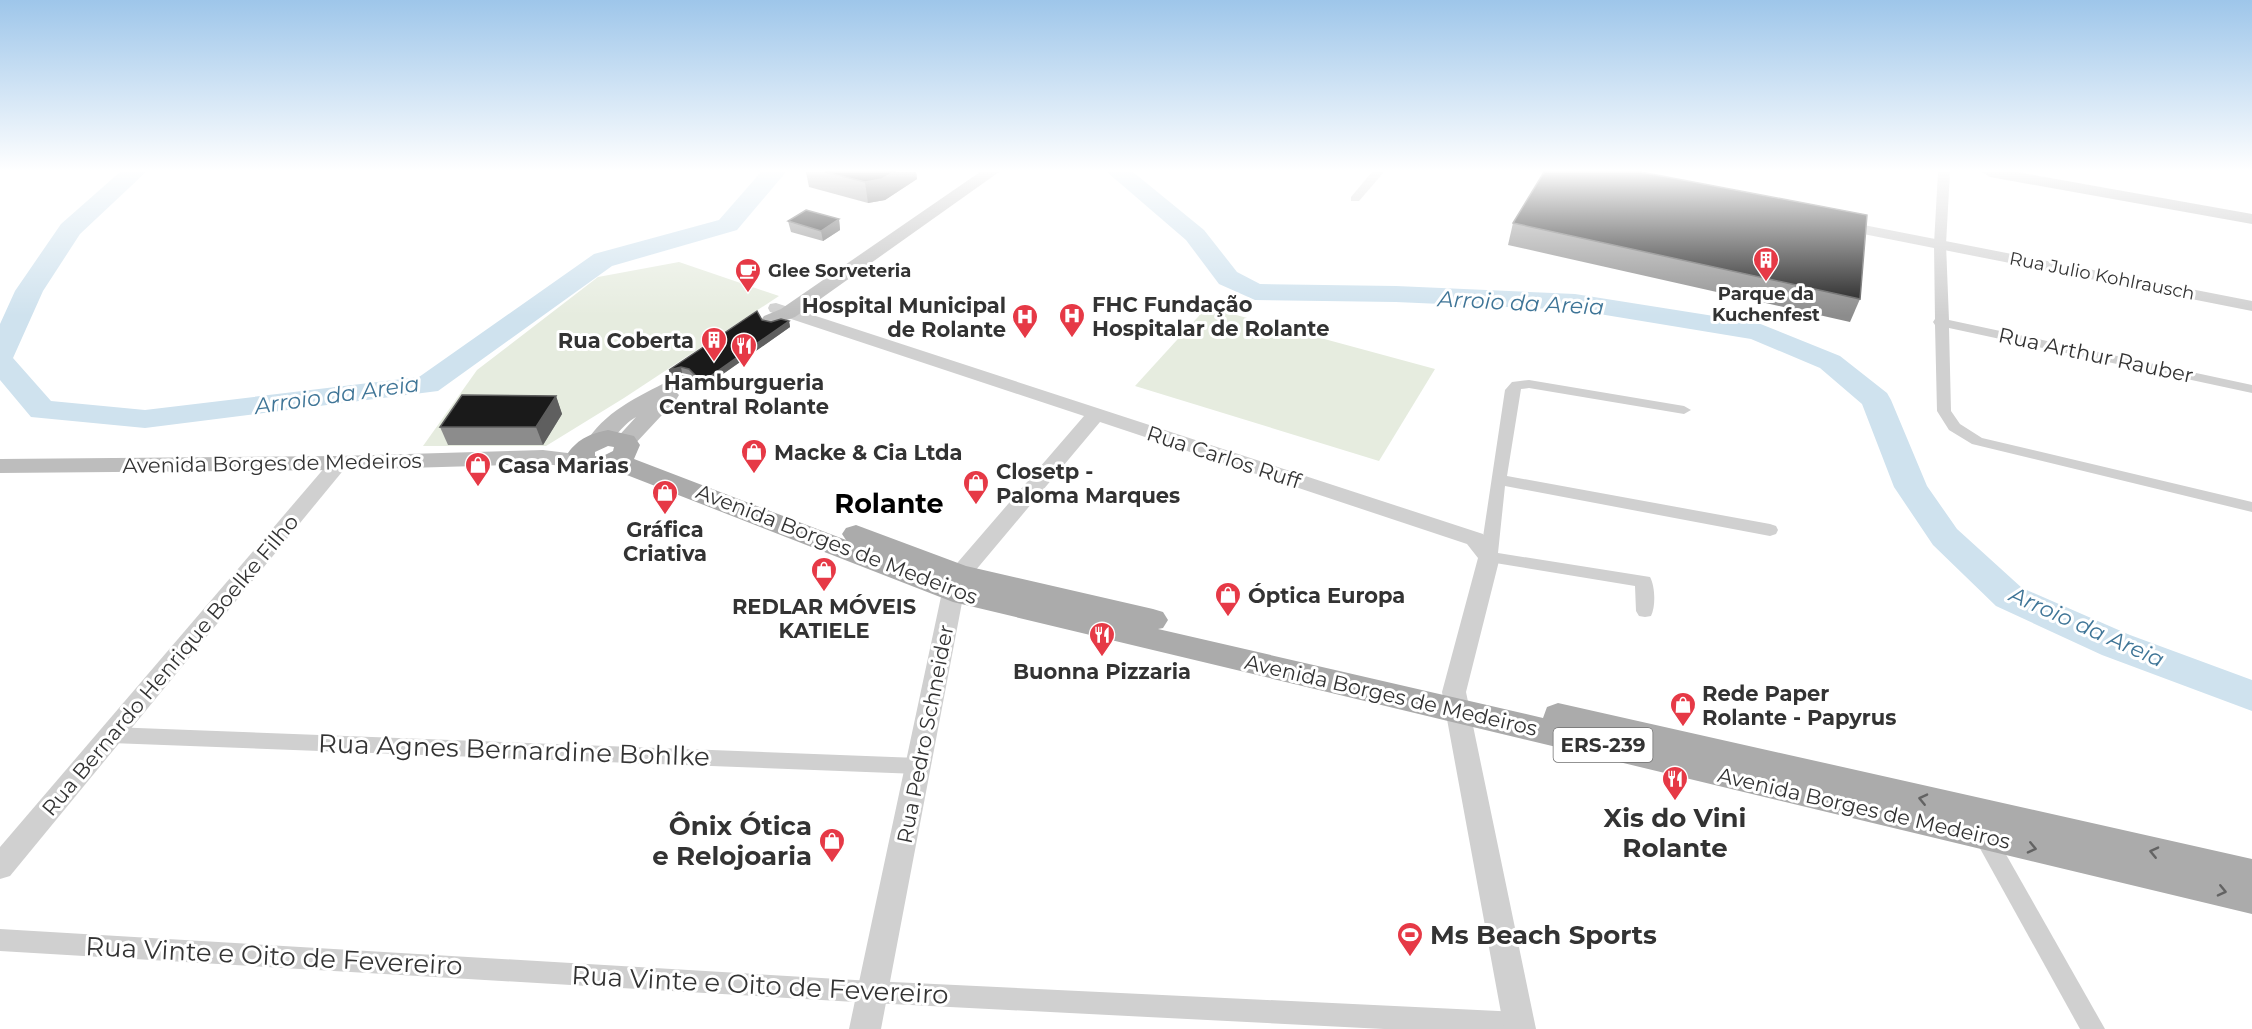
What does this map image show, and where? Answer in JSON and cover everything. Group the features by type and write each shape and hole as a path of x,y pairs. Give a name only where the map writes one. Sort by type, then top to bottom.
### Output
{"main road":[{"path":"778,314 911,221"},
{"path":"679,384 623,450 598,465 591,448 621,416 679,384"},
{"name":"Avenida Borges de Medeiros","path":"0,466 339,463 543,457 591,448"},
{"name":"Avenida Borges de Medeiros","path":"623,450 957,583 1978,824 2252,898"},
{"name":"Avenida Borges de Medeiros","path":"1978,824 2252,875"}],"street":[{"path":"1941,220 1940,322 1944,411 1954,428 1977,441 2252,507"},
{"name":"Rua Julio Kohlrausch","path":"1826,222 2252,306"},
{"name":"Rua Carlos Ruff","path":"778,314 1460,533 1475,539 1490,556"},
{"name":"Rua Arthur Rauber","path":"1940,322 2252,389"},
{"path":"1520,1026 1456,701 1490,556 1492,522 1512,390 1517,385 1529,384 1684,410"},
{"name":"Rua Pedro Schneider","path":"865,1029 957,583 1095,415"},
{"name":"Rua Bernardo Henrique Boelke Filho","path":"0,867 339,463"},
{"path":"1500,480 1770,530"},
{"path":"1490,556 1644,581 1645,610"},
{"name":"Rua Agnes Bernardine Bohlke","path":"111,735 918,766"},
{"path":"1978,824 2093,1029"},
{"name":"Rua Vinte e Oito de Fevereiro","path":"0,940 872,992 1520,1026"}],"shaded area":[{"path":"679,262 779,296 624,398 546,446 423,446 477,370 598,277"},
{"path":"1207,307 1435,369 1379,461 1135,386"}],"building":[{"path":"790,220 837,220 821,231 788,221"},
{"path":"1515,220 1867,220 1860,299 1513,223"},
{"name":"Rua Coberta","path":"757,311 762,320 789,321 702,382 692,378 695,375 689,369 681,367 669,370"},
{"path":"462,395 556,396 536,427 440,427"}],"waterway":[{"name":"Arroio da Areia","path":"0,355 29,291 70,229 80,220"},
{"name":"Arroio da Areia","path":"0,362 42,410 145,419 427,385 603,260 728,225 732,220"},
{"name":"Arroio da Areia","path":"1177,220 1195,235 1228,278 1255,292 1396,294 1575,302 1758,332 1830,362 1876,400 1911,487 1945,537 2009,597 2116,645 2252,696"}],"place":[{"name":"Parque da Kuchenfest","path":"1766,283"},
{"name":"Glee Sorveteria","path":"748,294"},
{"name":"FHC Fundação Hospitalar de Rolante","path":"1072,339"},
{"name":"Hospital Municipal de Rolante","path":"1025,340"},
{"name":"Rua Coberta","path":"714,363"},
{"name":"Hamburgueria Central Rolante","path":"744,369"},
{"name":"Macke & Cia Ltda","path":"754,475"},
{"name":"Casa Marias","path":"478,488"},
{"name":"Closetp - Paloma Marques","path":"976,506"},
{"name":"Gráfica Criativa","path":"665,516"},
{"name":"REDLAR MÓVEIS KATIELE","path":"824,593"},
{"name":"Óptica Europa","path":"1228,618"},
{"name":"Buonna Pizzaria","path":"1102,658"},
{"name":"Rede Paper Rolante - Papyrus","path":"1683,728"},
{"name":"Xis do Vini Rolante","path":"1675,802"},
{"name":"Ônix Ótica e Relojoaria","path":"832,864"},
{"name":"Ms Beach Sports","path":"1410,958"}],"district":[{"name":"Rolante","path":"889,503"}]}
